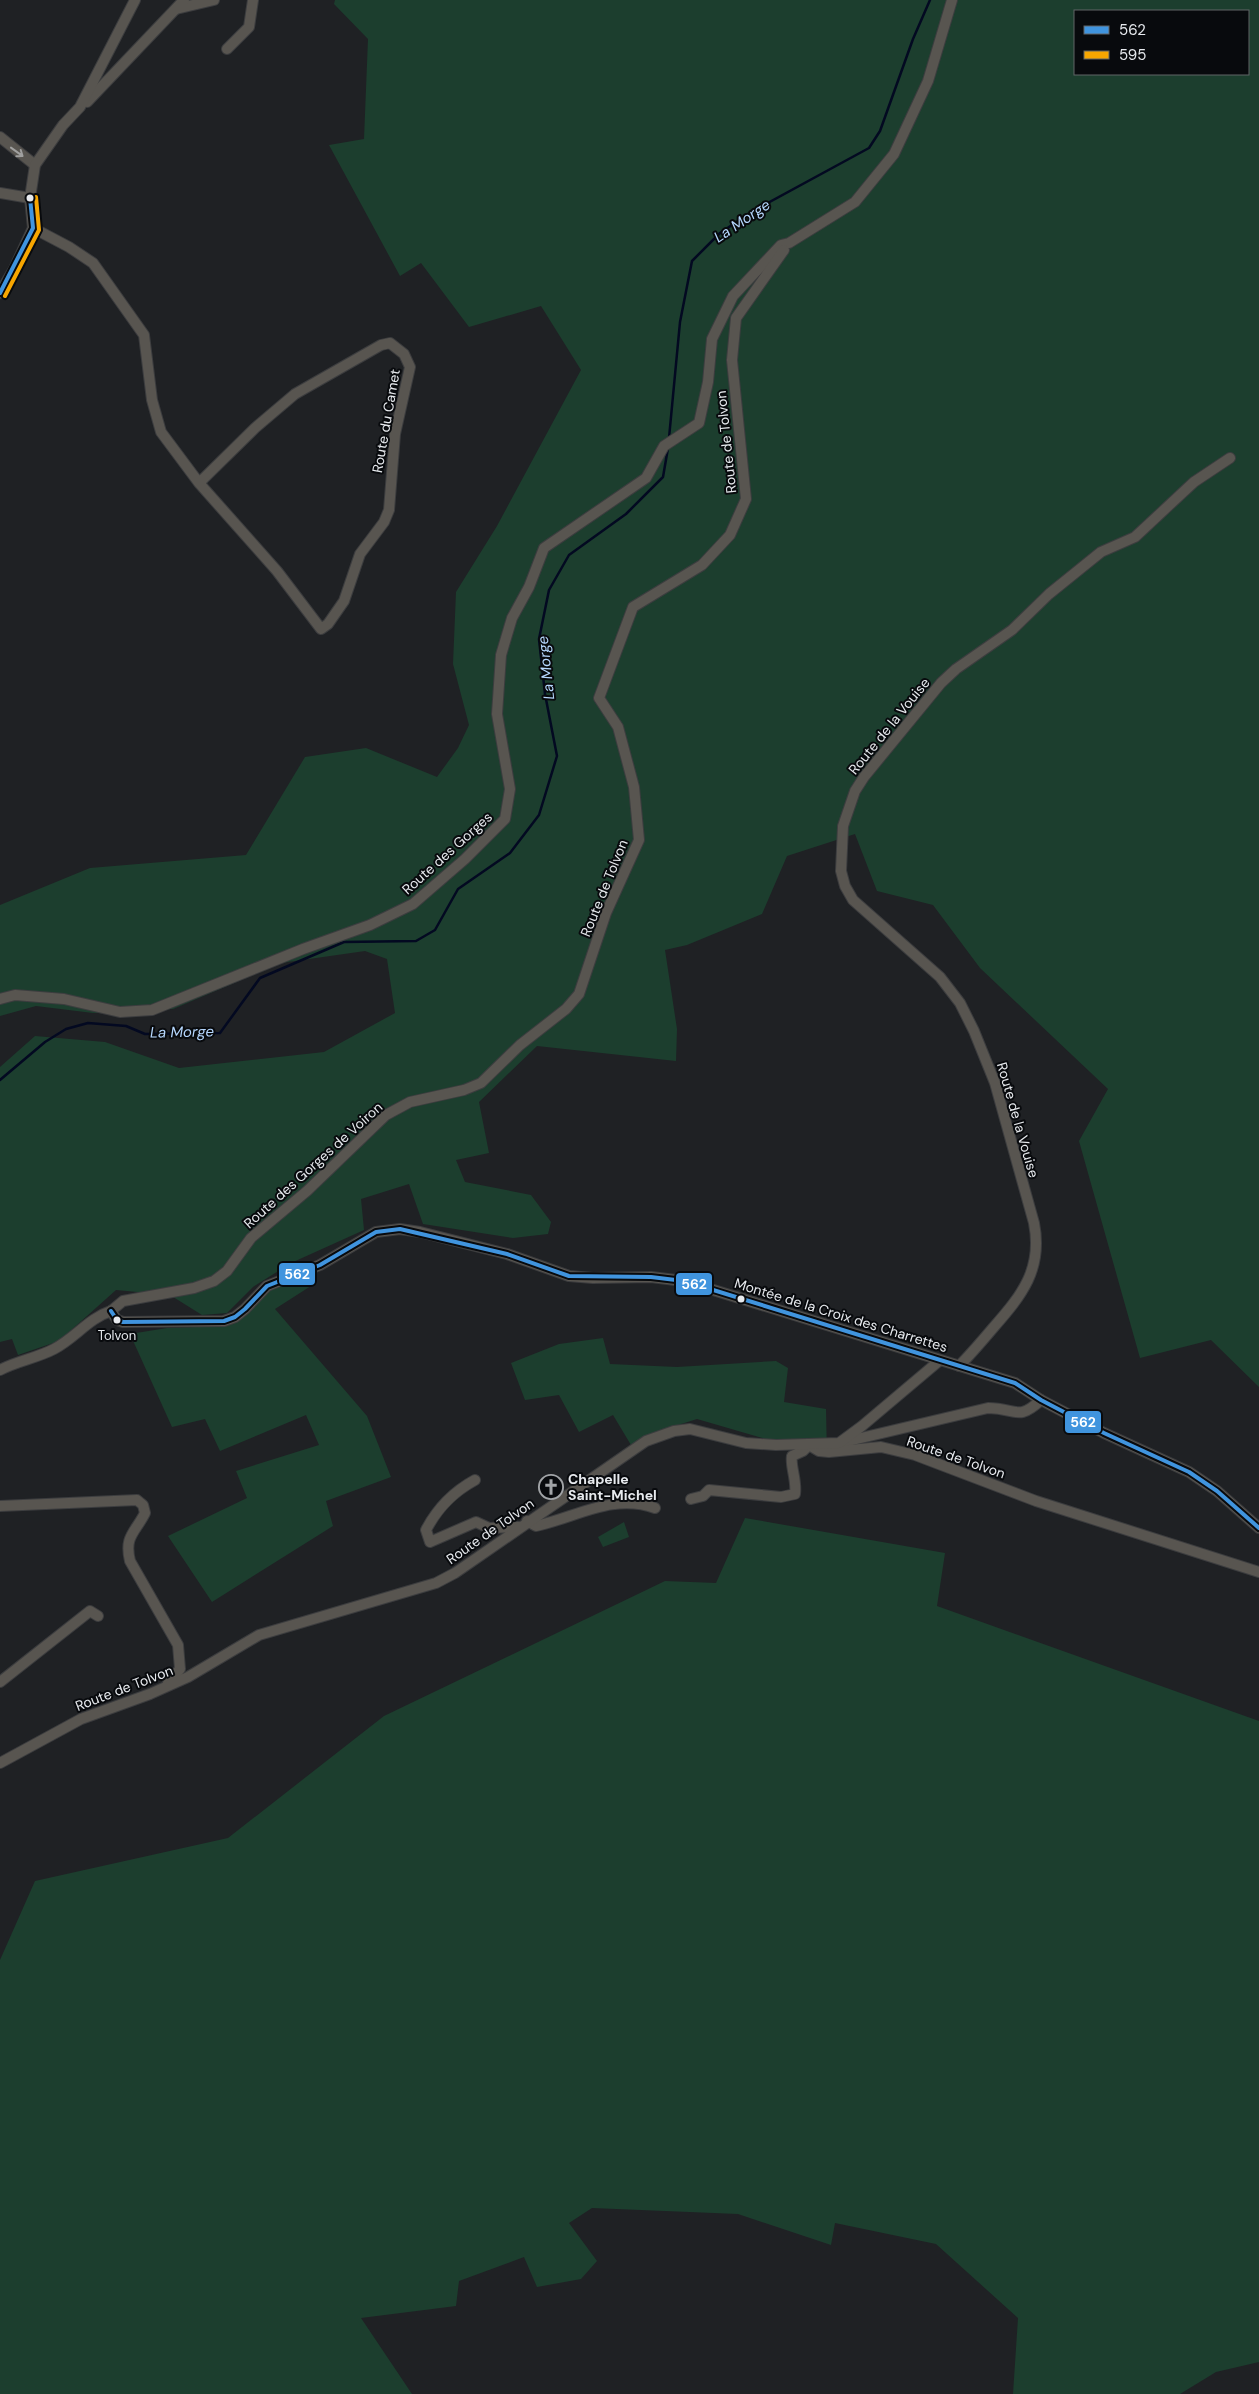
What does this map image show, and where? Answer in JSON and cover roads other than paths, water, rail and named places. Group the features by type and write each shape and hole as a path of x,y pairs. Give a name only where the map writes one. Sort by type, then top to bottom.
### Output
{"street":[{"path":"80,107 135,0"},
{"path":"0,293 14,269 33,228 30,198 35,165 62,125 184,0"},
{"path":"176,9 214,0"},
{"path":"227,49 249,27 253,0"},
{"name":"Route des Gorges","path":"0,999 15,995 54,998 120,1012 152,1010 303,949 370,925 413,904 465,860 505,819 510,789 497,714 501,655 512,618 529,587 544,548 646,478 664,446 699,423 708,382 712,339 733,296 781,246 789,243 855,202 894,154 928,81 952,0"},
{"path":"0,137 35,165"},
{"path":"0,193 30,198"},
{"name":"Route du Camet","path":"33,228 69,247 93,263 144,335 152,400 160,432 199,483 277,571 319,628 325,628 344,601 360,554 387,517 395,434 410,367 404,354 390,343 381,345 295,394 255,428 199,483"},
{"name":"Route de Tolvon","path":"464,1090 481,1083 520,1044 566,1009 580,994 606,913 639,840 634,787 618,727 599,698 633,607 702,565 730,535 746,499 732,360 736,318 789,243"},
{"name":"Route de la Vouise","path":"959,1366 1011,1308 1028,1281 1035,1262 1037,1240 1034,1223 995,1083 974,1031 960,1003 940,976 853,900 845,886 841,871 843,826 848,807 860,784 941,683 956,669 1012,630 1049,594 1101,552 1114,548 1135,537 1194,482 1230,458"},
{"name":"Route des Gorges de Voiron","path":"0,1370 52,1350 71,1340 97,1315 111,1311 123,1301 194,1288 214,1281 227,1271 251,1238 307,1191 386,1115 410,1102 464,1090"},
{"name":"Montée de la Croix des Charrettes","path":"111,1311 117,1320 123,1322 163,1320 209,1323 224,1321 235,1317 245,1309 267,1286 320,1265 376,1232 400,1229 420,1232 507,1254 569,1276 594,1278 651,1277 684,1281 1014,1383 1104,1434 1189,1472 1217,1492 1259,1528"},
{"path":"838,1443 862,1426 939,1361"},
{"path":"691,1499 702,1496 709,1490 781,1497 795,1494 795,1472 790,1462 792,1456 803,1451 809,1445 838,1443 988,1408 1001,1408 1020,1413 1029,1412 1041,1400"},
{"name":"Route de Tolvon","path":"0,1763 81,1719 188,1678 260,1635 436,1583 456,1573 523,1524 595,1478 646,1441 674,1431 690,1429 746,1443 809,1445 819,1451 829,1452 881,1448 915,1455 1036,1501 1259,1572"},
{"path":"475,1480 458,1489 441,1506 426,1530 430,1542 476,1522 489,1528 523,1524 536,1526 596,1507 622,1503 638,1502 655,1508"},
{"path":"0,1506 137,1500 143,1505 145,1513 131,1533 127,1547 130,1561 178,1645 180,1669 163,1688"},
{"path":"0,1682 90,1611 98,1616"}],"waterway":[{"name":"La Morge","path":"669,438 680,322 692,261 720,233 753,211 869,148 880,131 913,39 930,0"},
{"name":"La Morge","path":"0,1080 45,1042 66,1029 88,1023 126,1026 145,1034 220,1033 260,978 344,942 416,941 435,930 458,889 510,853 539,815 557,756 545,694 539,639 549,590 569,555 626,514 663,477 668,448"}],"place":[{"name":"Tolvon","path":"117,1320"},
{"name":"Chapelle Saint-Michel","path":"551,1487"}]}
